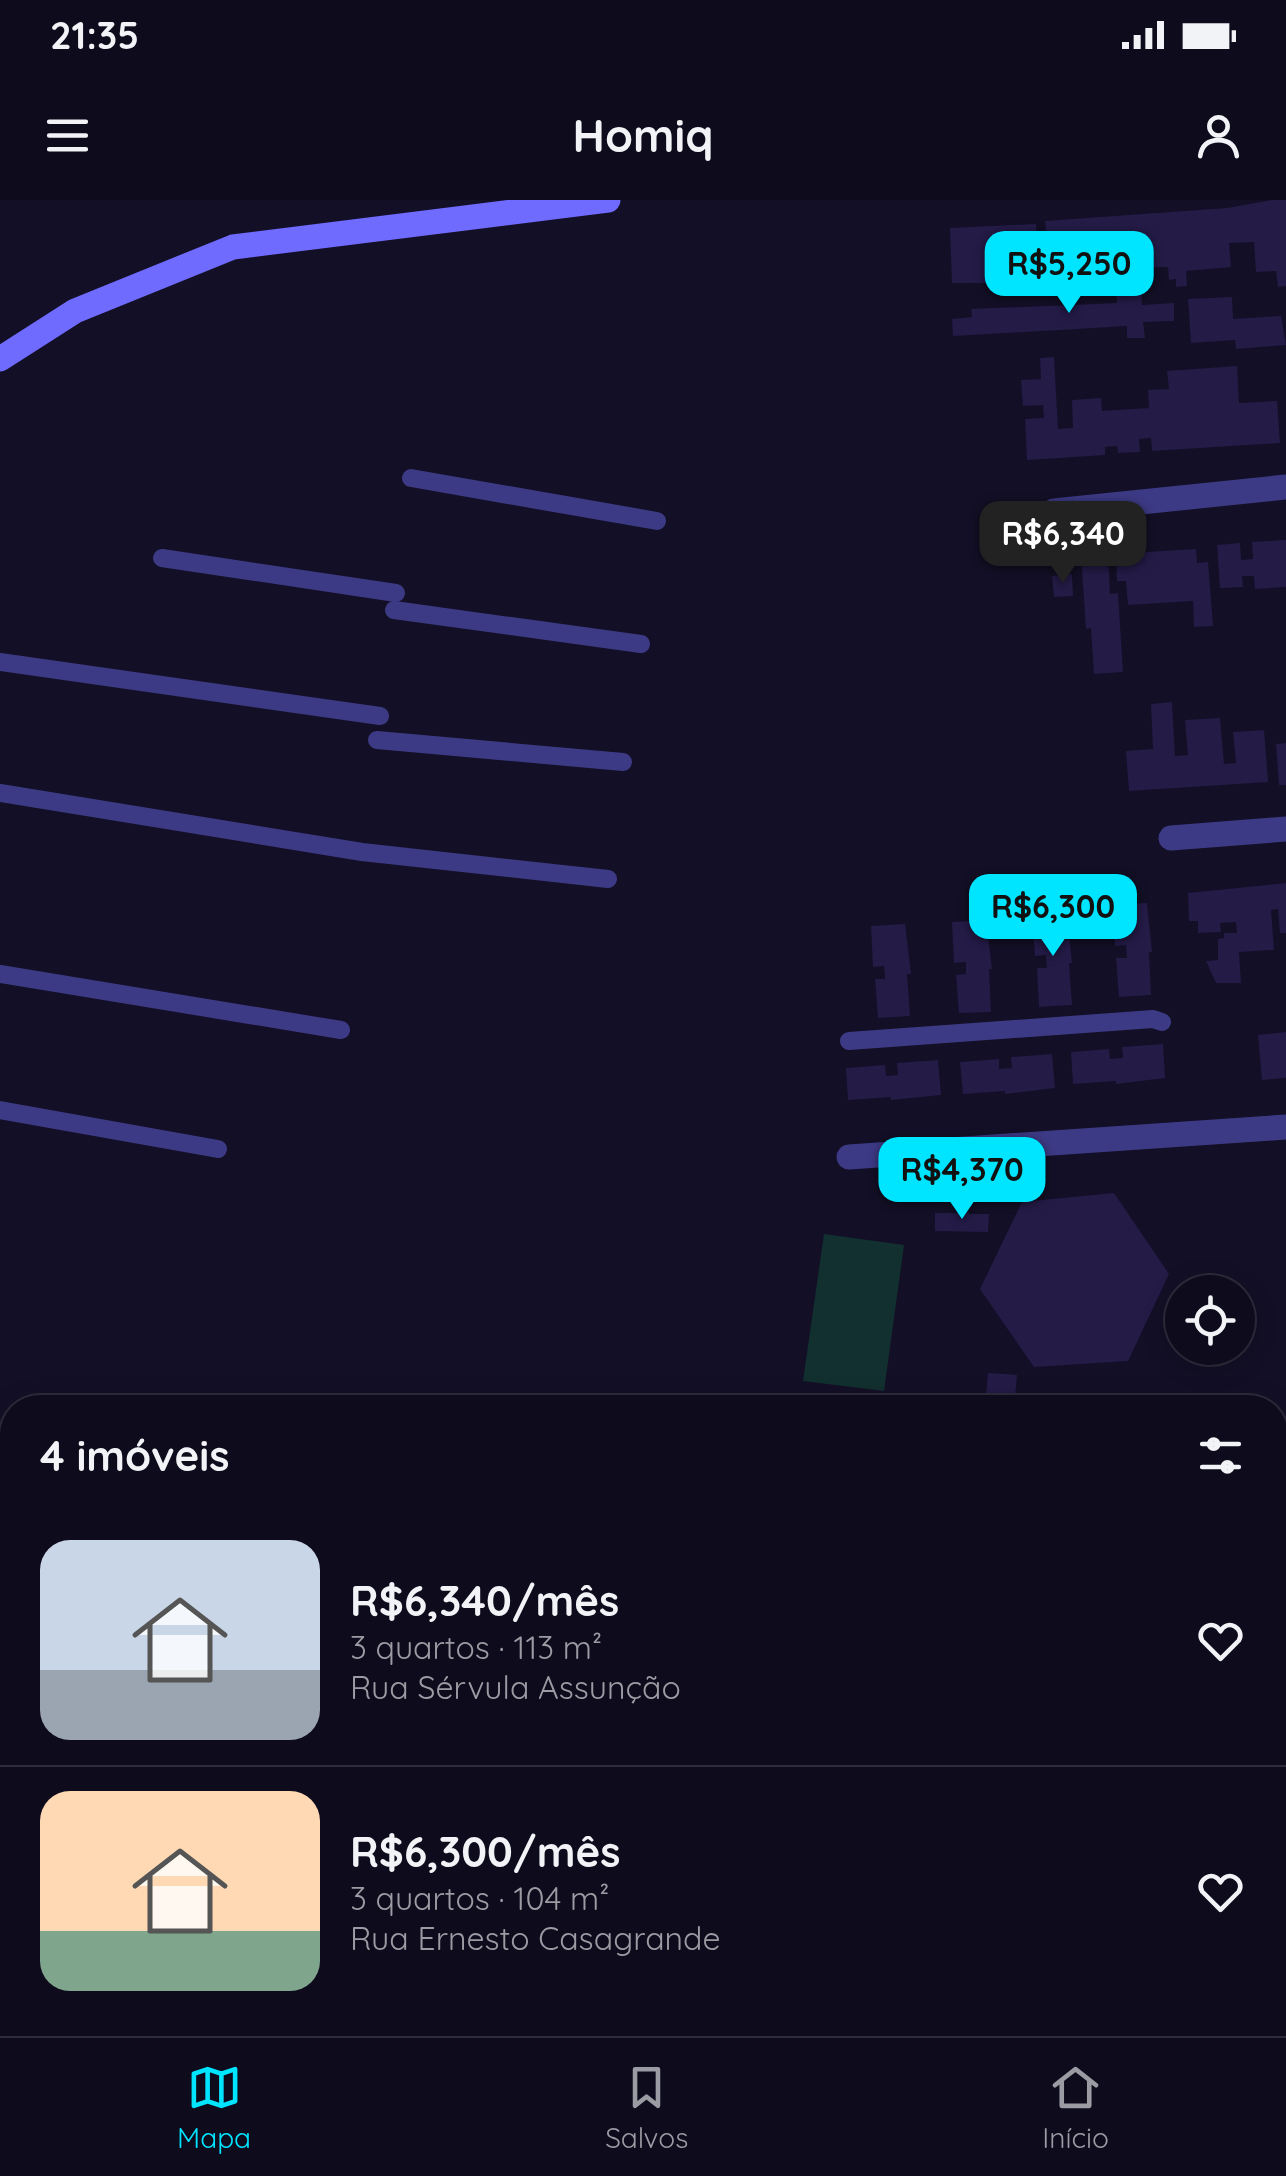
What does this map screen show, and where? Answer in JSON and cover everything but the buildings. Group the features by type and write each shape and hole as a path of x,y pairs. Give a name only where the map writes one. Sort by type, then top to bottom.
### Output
{"main road":[{"path":"0,360 75,311 234,247 595,201"}],"street":[{"path":"1054,511 1286,487"},
{"path":"1171,838 1286,829"},
{"path":"849,1157 1286,1126"}],"lane":[{"path":"411,478 657,521"},
{"path":"162,558 641,644"},
{"path":"0,662 380,716"},
{"path":"377,740 623,762"},
{"path":"0,793 362,852 608,880"},
{"path":"0,974 341,1030"},
{"path":"849,1040 1153,1019 1162,1022"},
{"path":"0,1110 218,1148"}],"green space":[{"path":"824,1234 904,1245 884,1391 803,1381"}]}
